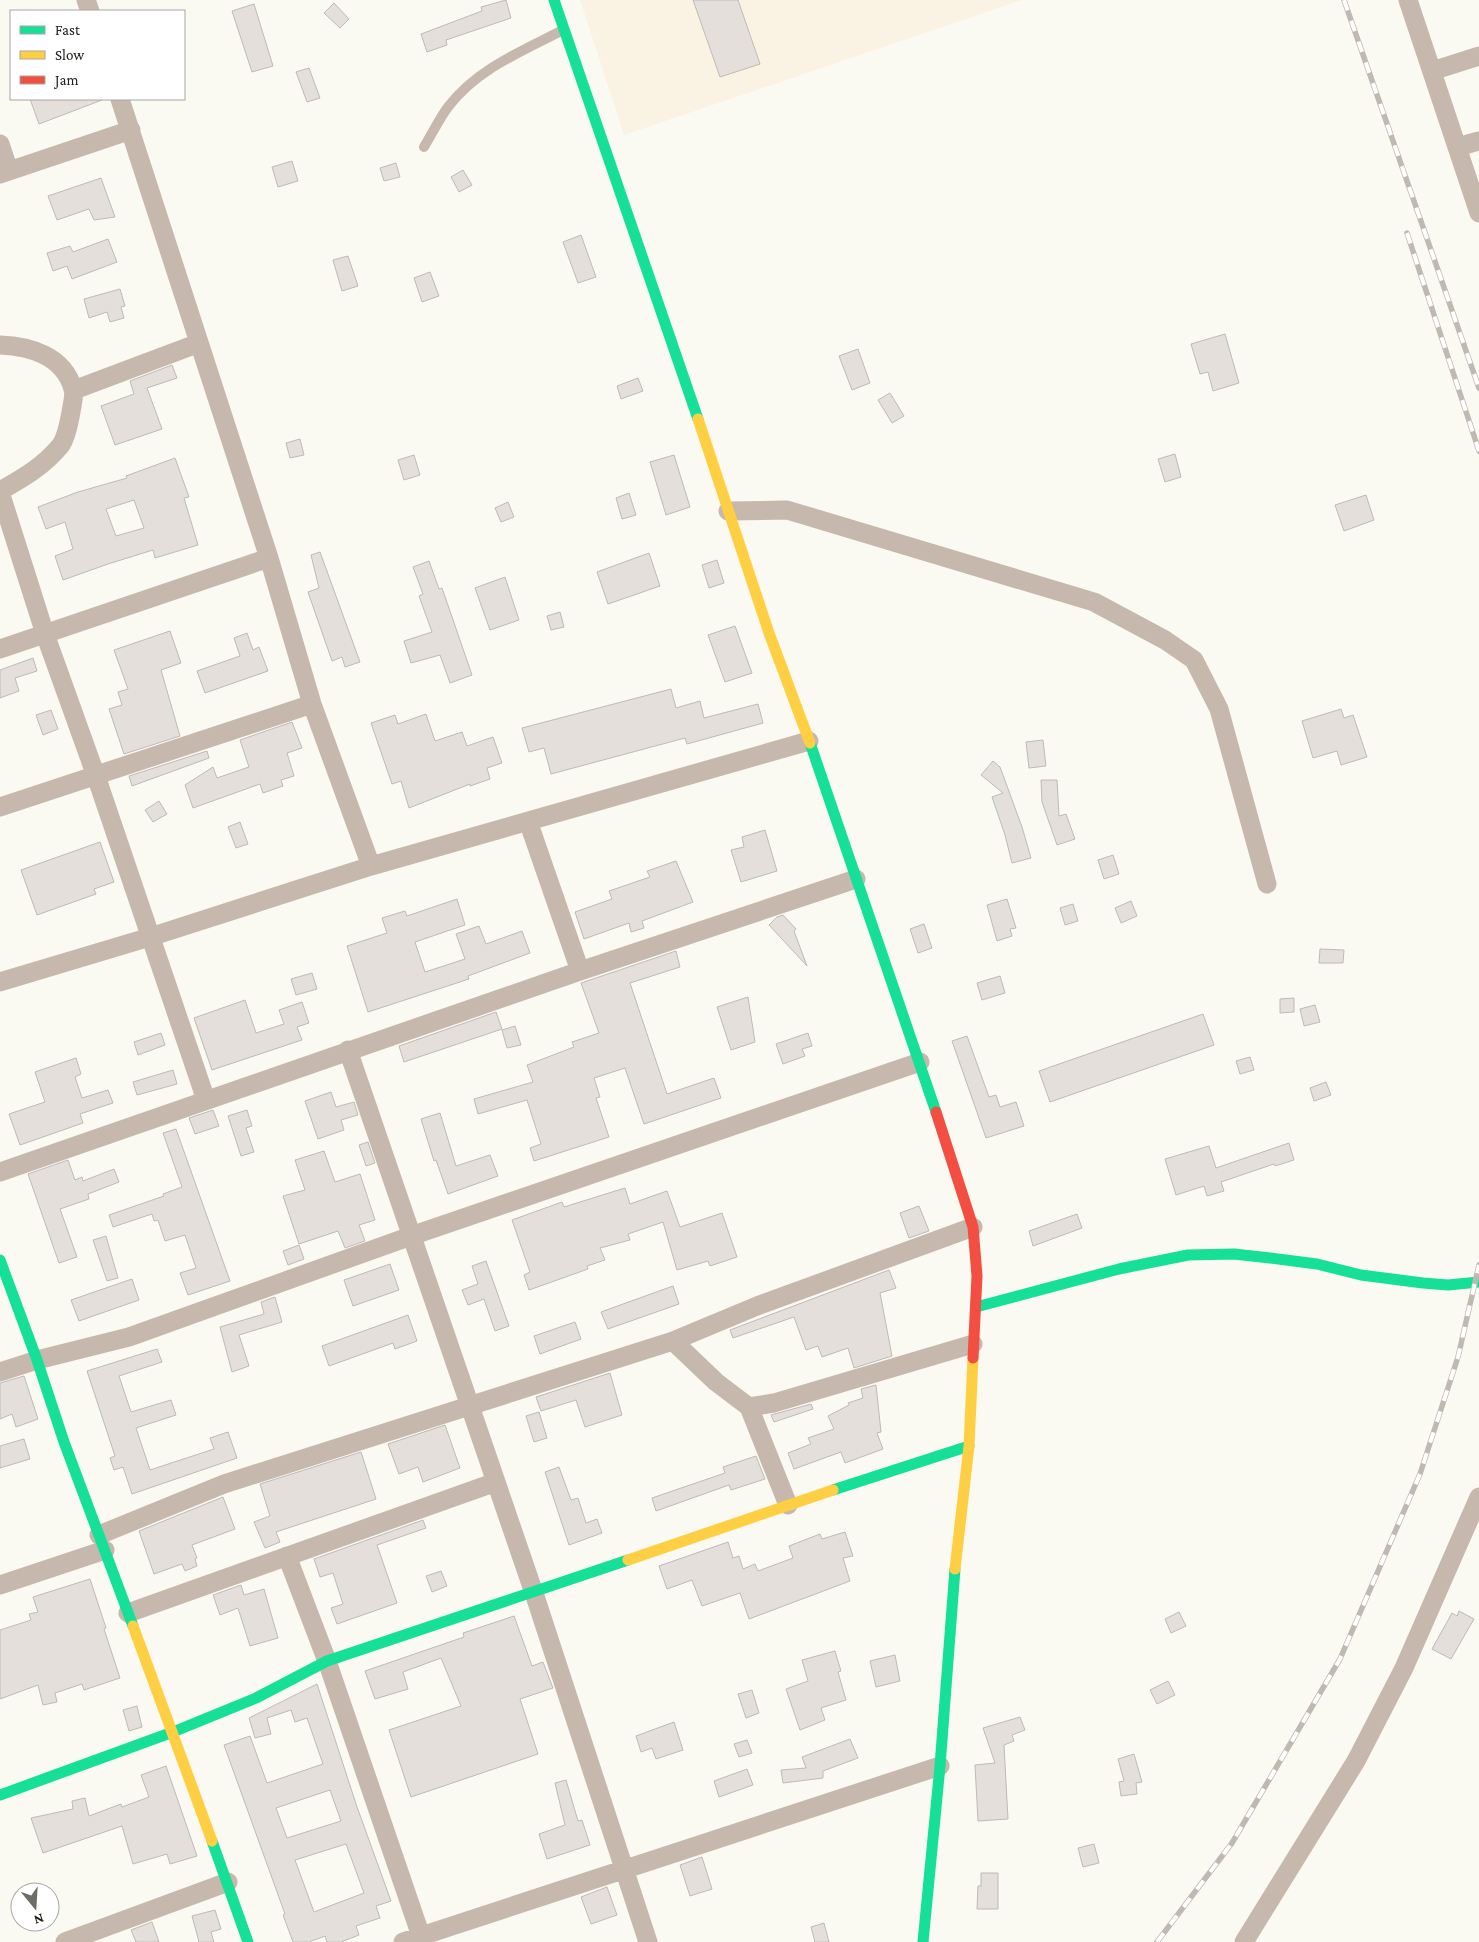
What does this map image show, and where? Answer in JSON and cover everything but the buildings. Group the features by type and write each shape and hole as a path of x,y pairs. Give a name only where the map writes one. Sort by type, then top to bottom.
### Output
{"main road":[{"path":"554,0 768,633 809,741 920,1062 973,1226 976,1257 976,1307 969,1446 955,1574 940,1766 922,1942"},
{"path":"976,1307 1119,1269 1188,1255 1234,1254 1270,1258 1317,1264 1361,1275 1423,1283 1448,1285 1479,1282"},
{"path":"0,1260 37,1360 64,1442 173,1732 248,1942"},
{"path":"0,1796 173,1732 256,1698 327,1661 534,1593 788,1505 969,1446"}],"street":[{"path":"1408,0 1479,213"},
{"path":"1432,71 1479,56"},
{"path":"120,100 269,558 312,704 371,866"},
{"path":"0,144 4,173 131,130"},
{"path":"1457,148 1479,141"},
{"path":"74,390 199,342"},
{"path":"0,345 15,345 45,353 64,369 74,390 69,424 62,443 35,471 0,492 45,634 96,776 206,1100"},
{"path":"728,511 787,510 919,549 1094,602 1172,644 1194,660 1219,709 1267,884"},
{"path":"0,648 269,558"},
{"path":"0,807 312,704"},
{"path":"0,982 150,937 371,866 809,741"},
{"path":"528,821 580,971"},
{"path":"0,1172 348,1050 856,879"},
{"path":"348,1050 534,1593 648,1942"},
{"path":"0,1372 37,1360 129,1337 411,1236 920,1062"},
{"path":"0,1586 102,1542 224,1484 673,1341 757,1306 973,1226"},
{"path":"673,1341 716,1382 748,1408 788,1505"},
{"path":"748,1408 973,1344"},
{"path":"128,1613 496,1482"},
{"path":"1244,1942 1356,1760 1404,1668 1479,1497"},
{"path":"287,1556 327,1661 415,1940 940,1766"},
{"path":"65,1942 228,1882"}],"lane":[{"path":"424,147 449,106 480,74 499,62 564,30"}],"shaded area":[{"path":"580,0 1022,0 624,135"}],"railway":[{"path":"1344,0 1479,388"},
{"path":"1407,233 1479,451"},
{"path":"1157,1942 1232,1843 1340,1659 1420,1474 1458,1357 1479,1265"}],"traffic: fast":[{"path":"554,0 698,419"},
{"path":"810,743 936,1112"},
{"path":"976,1307 1119,1269 1188,1255 1234,1254 1270,1258 1317,1264 1361,1275 1423,1283 1448,1285 1479,1282"},
{"path":"0,1260 37,1360 64,1442 133,1626"},
{"path":"833,1490 969,1446"},
{"path":"0,1795 173,1732 256,1698 327,1661 628,1560"},
{"path":"923,1942 940,1766 955,1569"},
{"path":"212,1841 248,1942"}],"traffic: slow":[{"path":"698,419 769,633 810,743"},
{"path":"955,1569 969,1446 973,1358"},
{"path":"628,1560 833,1490"},
{"path":"133,1626 212,1841"}],"traffic: jam":[{"path":"936,1112 973,1227 977,1276 973,1358"}]}
